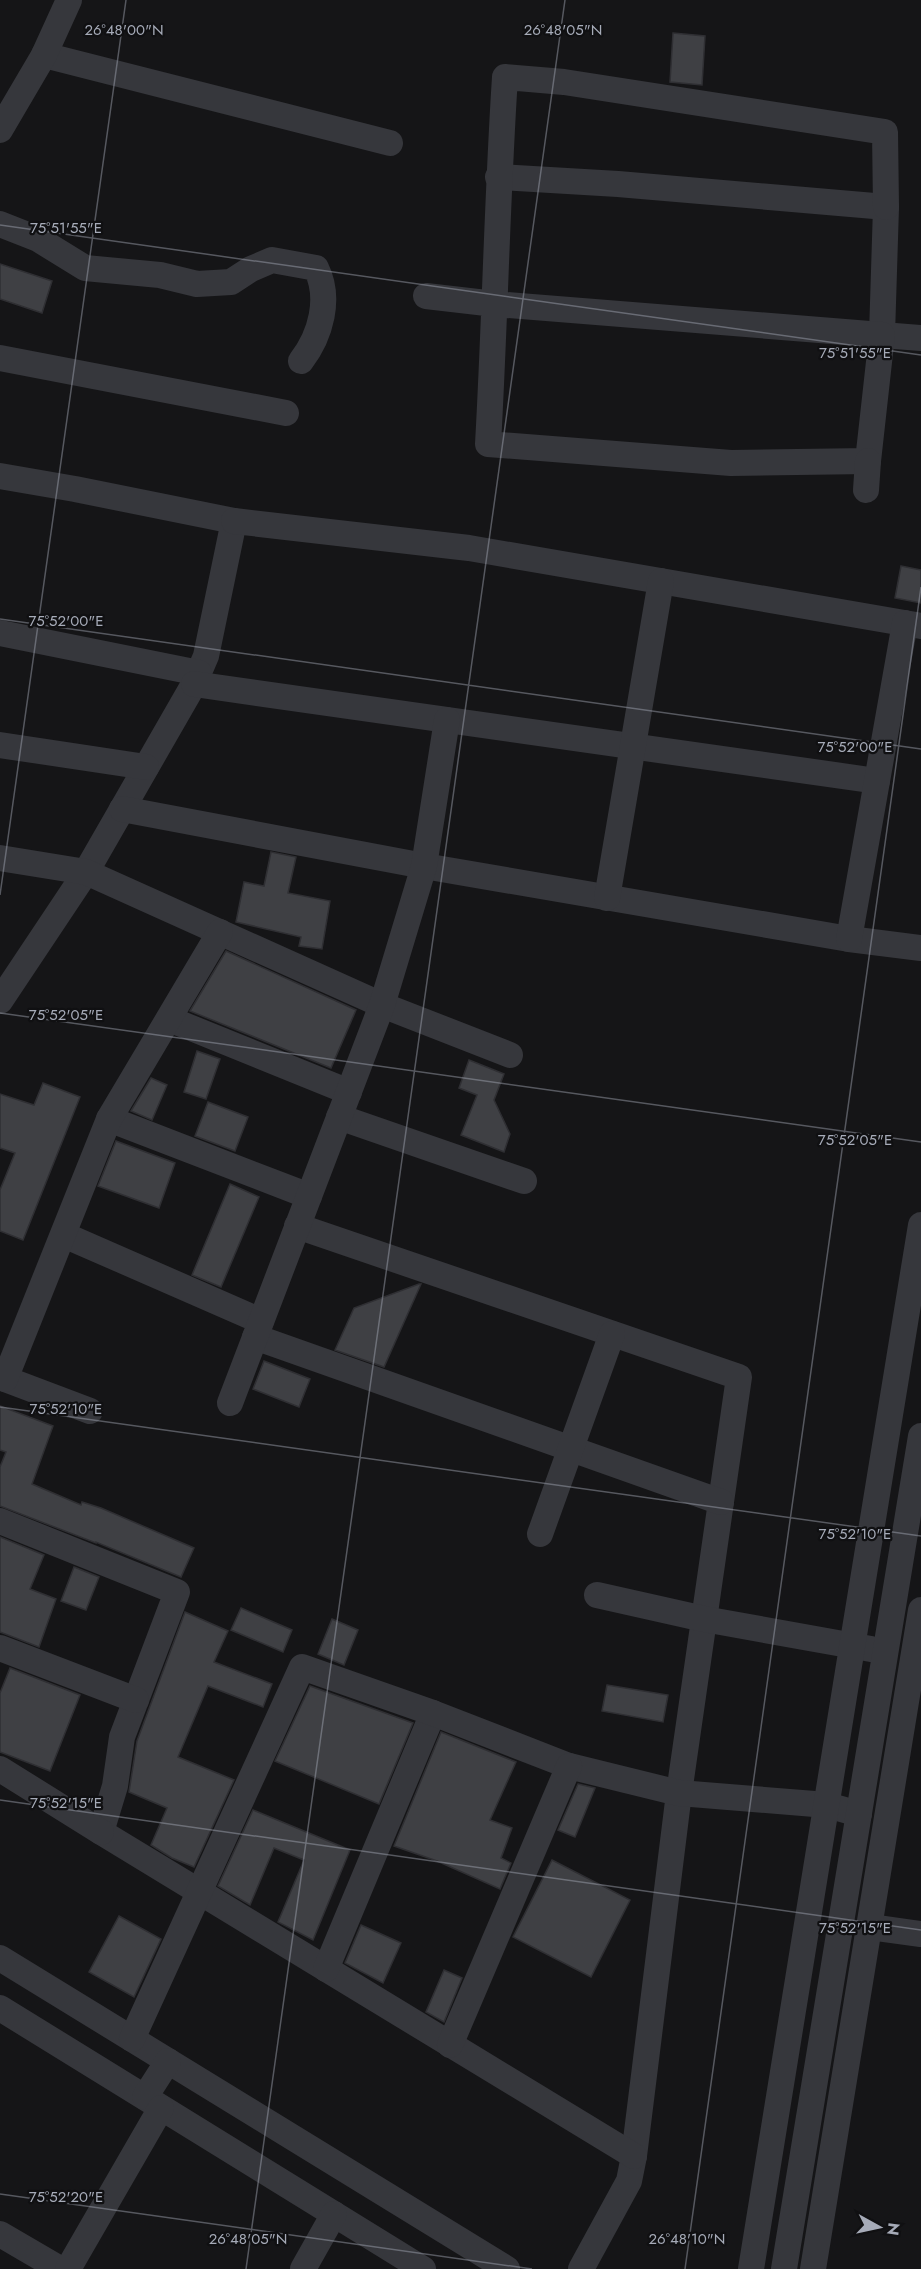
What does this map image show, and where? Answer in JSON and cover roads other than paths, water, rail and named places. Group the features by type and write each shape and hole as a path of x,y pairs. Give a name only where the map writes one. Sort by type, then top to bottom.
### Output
{"street":[{"path":"0,130 44,55 69,0"},
{"path":"44,55 390,143"},
{"path":"866,490 882,335 886,207 885,132 564,82 505,77 498,177 488,444 731,463 868,461"},
{"path":"498,177 618,184 886,207"},
{"path":"0,224 38,239 85,268 160,275 197,284 231,282 251,269 272,260 316,268 323,281 323,310 318,329 301,361"},
{"path":"426,296 495,304 921,338"},
{"path":"0,358 286,413"},
{"path":"0,477 75,489 234,521 469,548 913,624 877,781 849,939"},
{"path":"0,1001 9,973 86,872 197,678 206,656 234,521"},
{"path":"607,898 661,580"},
{"path":"0,633 197,678 447,720 877,781"},
{"path":"230,1403 382,1005 424,866 447,720"},
{"path":"0,745 146,767"},
{"path":"122,809 607,898 849,939 921,948"},
{"path":"0,858 86,872 382,1005 510,1055"},
{"path":"90,1411 3,1378 109,1119 220,932"},
{"path":"169,1019 349,1092"},
{"path":"339,1117 524,1181"},
{"path":"109,1119 309,1196"},
{"path":"752,2269 800,1960 854,1646 921,1225"},
{"path":"297,1226 739,1377 679,1793 634,2156 629,2181 581,2269"},
{"path":"63,1235 258,1329 572,1449 721,1502"},
{"path":"540,1534 612,1334"},
{"path":"784,2269 921,1436"},
{"path":"0,1521 177,1592 122,1737 115,1786 101,1832"},
{"path":"597,1595 704,1619 886,1652"},
{"path":"813,2269 921,1610"},
{"path":"0,1648 136,1700"},
{"path":"132,2039 302,1667 433,1713 569,1766 679,1793 827,1805 859,1814"},
{"path":"326,1969 433,1713"},
{"path":"450,2045 569,1766"},
{"path":"0,1769 634,2156"},
{"path":"870,1927 921,1934"},
{"path":"0,1958 507,2269"},
{"path":"0,2008 423,2269"},
{"path":"68,2269 153,2103 168,2061"},
{"path":"303,2269 334,2214"},
{"path":"0,2234 60,2269"}]}
